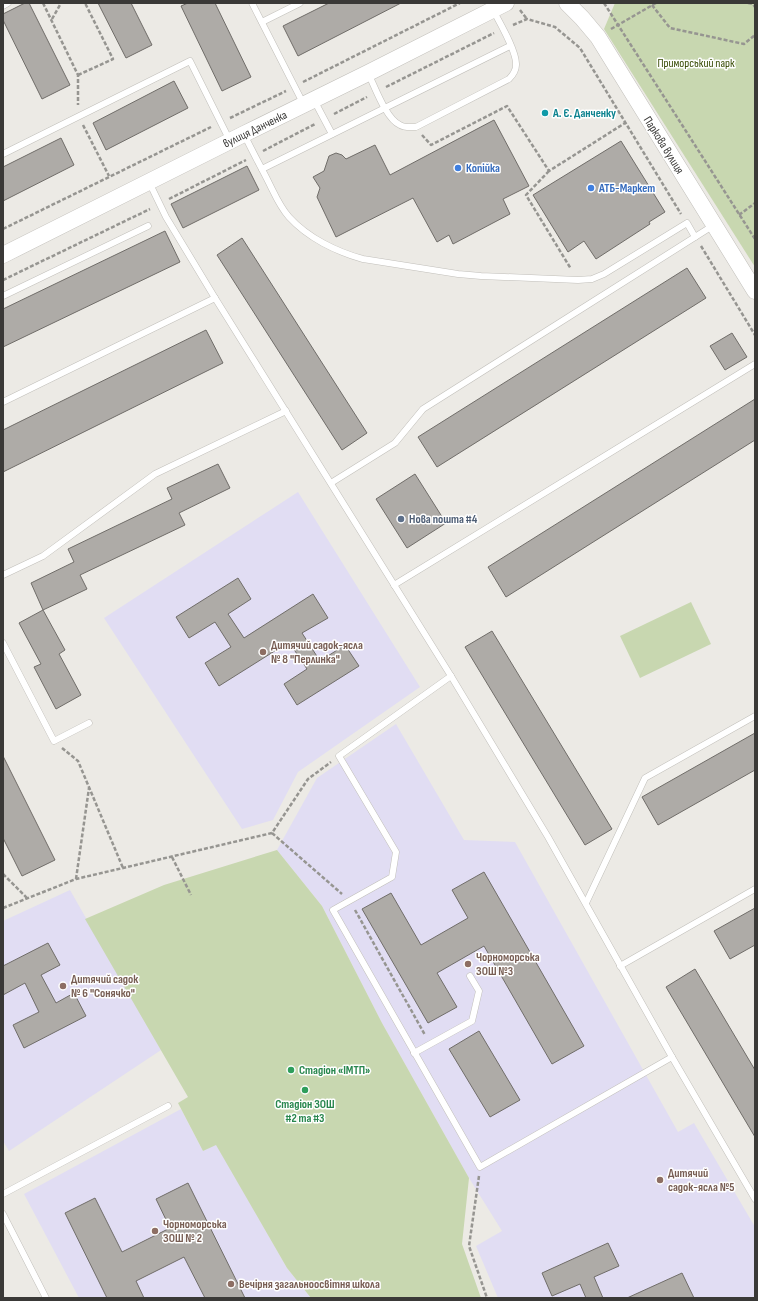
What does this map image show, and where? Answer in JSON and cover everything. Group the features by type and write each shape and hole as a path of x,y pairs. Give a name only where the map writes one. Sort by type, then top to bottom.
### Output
{"street":[{"name":"Паркова вулиця","path":"567,3 598,37 755,291"},
{"name":"вулиця Данченка","path":"3,255 500,6"}],"lane":[{"path":"3,6 8,3"},
{"path":"252,3 309,103 324,119 332,134"},
{"path":"262,22 300,3"},
{"path":"368,73 391,117 398,124 406,128 416,127 509,79 515,72 515,56 502,29 500,6"},
{"path":"262,169 510,46"},
{"path":"3,154 190,60 237,138 255,155 280,205 289,218 311,235 335,249 349,255 378,262 458,274 578,280 592,279 604,274 687,223 695,237"},
{"path":"149,182 166,217 215,298 451,676 548,837 672,1057 755,1199"},
{"path":"331,483 395,444 424,409 714,225"},
{"path":"3,296 148,226"},
{"path":"3,402 215,298"},
{"path":"394,585 755,364"},
{"path":"3,575 43,556 155,474 286,411"},
{"path":"3,643 54,741 89,723"},
{"path":"451,676 339,756 396,852 392,877 334,910 480,1167 672,1057"},
{"path":"586,903 645,778 755,716"},
{"path":"620,966 755,889"},
{"path":"414,1052 472,1021 479,991 470,976"},
{"path":"3,1194 168,1106"},
{"path":"3,1214 46,1298"}],"path":[{"path":"43,3 78,75 79,116 109,176"},
{"path":"52,20 61,3"},
{"path":"78,75 113,58 85,3"},
{"path":"604,3 755,239"},
{"path":"610,30 656,3"},
{"path":"748,3 754,5"},
{"path":"652,5 670,28 744,44 755,35"},
{"path":"3,280 160,204 502,29 527,19 555,27 580,48 687,223"},
{"path":"416,127 431,145 508,106 549,171"},
{"path":"578,280 526,195 549,171 625,123"},
{"path":"739,215 755,203"},
{"path":"695,237 755,336"},
{"path":"54,741 78,761 123,868"},
{"path":"3,908 76,879 272,833 308,779 339,756"},
{"path":"76,879 89,788"},
{"path":"172,857 191,895"},
{"path":"3,874 28,899"},
{"path":"480,1167 469,1246 487,1298"}],"shaded area":[{"name":"Дитячий садок-ясла № 8 \"Перлинка\"","path":"298,492 420,687 298,772 273,820 242,829 104,618"},
{"name":"Чорноморська ЗОШ №3","path":"396,724 464,840 515,842 678,1132 694,1123 755,1227 755,1298 498,1298 476,1246 502,1231 469,1178 382,1023 322,906 277,850 317,778"},
{"name":"Дитячий садок № 6 \"Сонячко\"","path":"70,890 161,1050 9,1151 3,1141 3,921"},
{"name":"Чорноморська ЗОШ № 2","path":"181,1109 203,1151 216,1144 287,1268 311,1298 79,1298 24,1194"}],"green space":[{"name":"Приморський парк","path":"615,3 755,3 755,267 604,29"},
{"path":"691,602 711,644 640,678 620,636"},
{"name":"Стадіон «ІМТП»","path":"277,850 322,906 382,1023 469,1178 462,1244 481,1298 311,1298 287,1268 216,1145 203,1151 178,1103 188,1097 85,919 164,885"}],"building":[{"path":"25,3 29,3 70,85 42,99 3,20 3,14"},
{"path":"98,3 131,3 152,45 126,58"},
{"path":"188,3 215,3 251,77 222,91 181,6"},
{"path":"329,3 401,3 298,56 283,26"},
{"path":"174,81 188,108 106,150 93,123"},
{"path":"494,120 529,186 503,199 510,214 453,244 449,235 437,242 413,198 336,237 317,197 320,188 313,177 324,171 329,156 336,153 342,155 346,159 375,145 390,175"},
{"path":"61,138 74,165 3,201 3,167"},
{"path":"621,141 665,212 649,222 650,224 596,259 584,241 568,252 533,195"},
{"path":"247,166 259,190 183,228 171,204"},
{"path":"165,231 180,262 3,347 3,309"},
{"path":"242,238 367,433 342,450 217,255"},
{"path":"687,268 706,298 437,467 418,437"},
{"path":"206,330 223,363 3,472 3,430"},
{"path":"732,333 747,357 725,370 710,346"},
{"path":"755,399 755,440 506,597 488,567"},
{"path":"218,464 230,488 179,513 185,525 80,575 87,589 43,610 31,583 74,562 68,549 172,499 167,488"},
{"path":"415,474 446,523 407,548 376,499"},
{"path":"238,578 251,599 228,614 244,638 313,594 328,618 302,633 320,661 345,645 359,666 297,705 284,684 307,669 289,642 219,686 205,663 231,647 215,622 189,638 176,617"},
{"path":"43,610 65,650 59,654 81,695 56,709 34,667 41,664 19,623"},
{"path":"492,631 612,829 585,845 465,647"},
{"path":"755,733 755,770 658,825 642,797"},
{"path":"3,756 55,860 22,876 3,838"},
{"path":"484,872 584,1046 552,1064 484,946 437,973 457,1007 428,1023 362,909 391,893 421,945 468,918 452,890"},
{"path":"755,908 755,945 730,959 714,931"},
{"path":"48,943 60,965 41,975 56,1003 74,993 86,1016 24,1048 13,1025 39,1012 25,983 3,995 3,966"},
{"path":"695,969 755,1070 755,1137 666,987"},
{"path":"479,1031 520,1100 490,1117 449,1049"},
{"path":"188,1183 245,1298 205,1298 184,1257 136,1281 144,1298 107,1298 65,1213 95,1198 122,1252 170,1228 156,1199"},
{"path":"608,1243 619,1266 594,1277 603,1298 586,1298 580,1284 552,1296 542,1273"},
{"path":"682,1273 694,1298 627,1298"}],"place":[{"name":"А. Є. Данченку","path":"545,113"},
{"name":"Копійка","path":"458,168"},
{"name":"АТБ-Маркет","path":"591,188"},
{"name":"Нова пошта #4","path":"401,519"},
{"name":"Дитячий садок-ясла № 8 \"Перлинка\"","path":"263,652"},
{"name":"Чорноморська ЗОШ №3","path":"468,964"},
{"name":"Дитячий садок № 6 \"Сонячко\"","path":"63,986"},
{"name":"Стадіон «ІМТП»","path":"291,1070"},
{"name":"Стадіон ЗОШ #2 та #3","path":"305,1090"},
{"name":"Дитячий садок-ясла №5","path":"660,1180"},
{"name":"Чорноморська ЗОШ № 2","path":"155,1231"},
{"name":"Вечірня загальноосвітня школа","path":"231,1284"}]}
